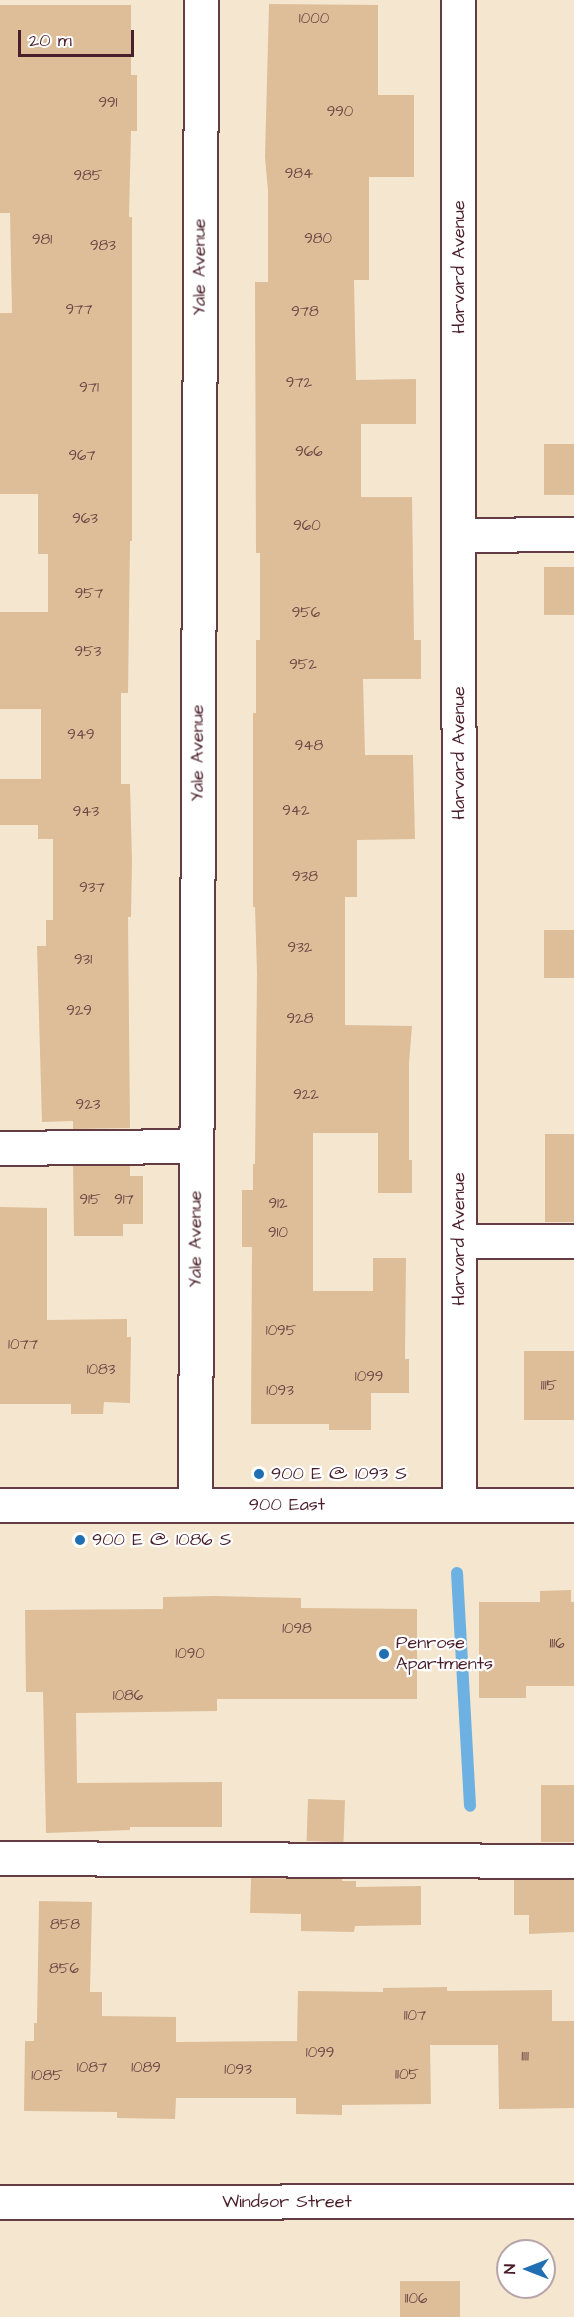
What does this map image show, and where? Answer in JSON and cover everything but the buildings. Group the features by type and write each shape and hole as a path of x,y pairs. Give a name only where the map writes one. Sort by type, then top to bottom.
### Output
{"street":[{"name":"Yale Avenue","path":"195,1505 201,0"},
{"name":"Harvard Avenue","path":"458,0 459,1505"},
{"path":"459,535 574,534"},
{"path":"0,1148 196,1146"},
{"path":"459,1241 574,1241"},
{"name":"900 East","path":"0,1505 574,1505"},
{"path":"0,1858 574,1861"},
{"name":"Windsor Street","path":"0,2202 574,2201"}],"waterway":[{"path":"457,1573 470,1806"}],"place":[{"name":"900 E @ 1093 S","path":"259,1474"},
{"name":"900 E @ 1086 S","path":"80,1540"},
{"name":"Penrose Apartments","path":"384,1654"}]}
